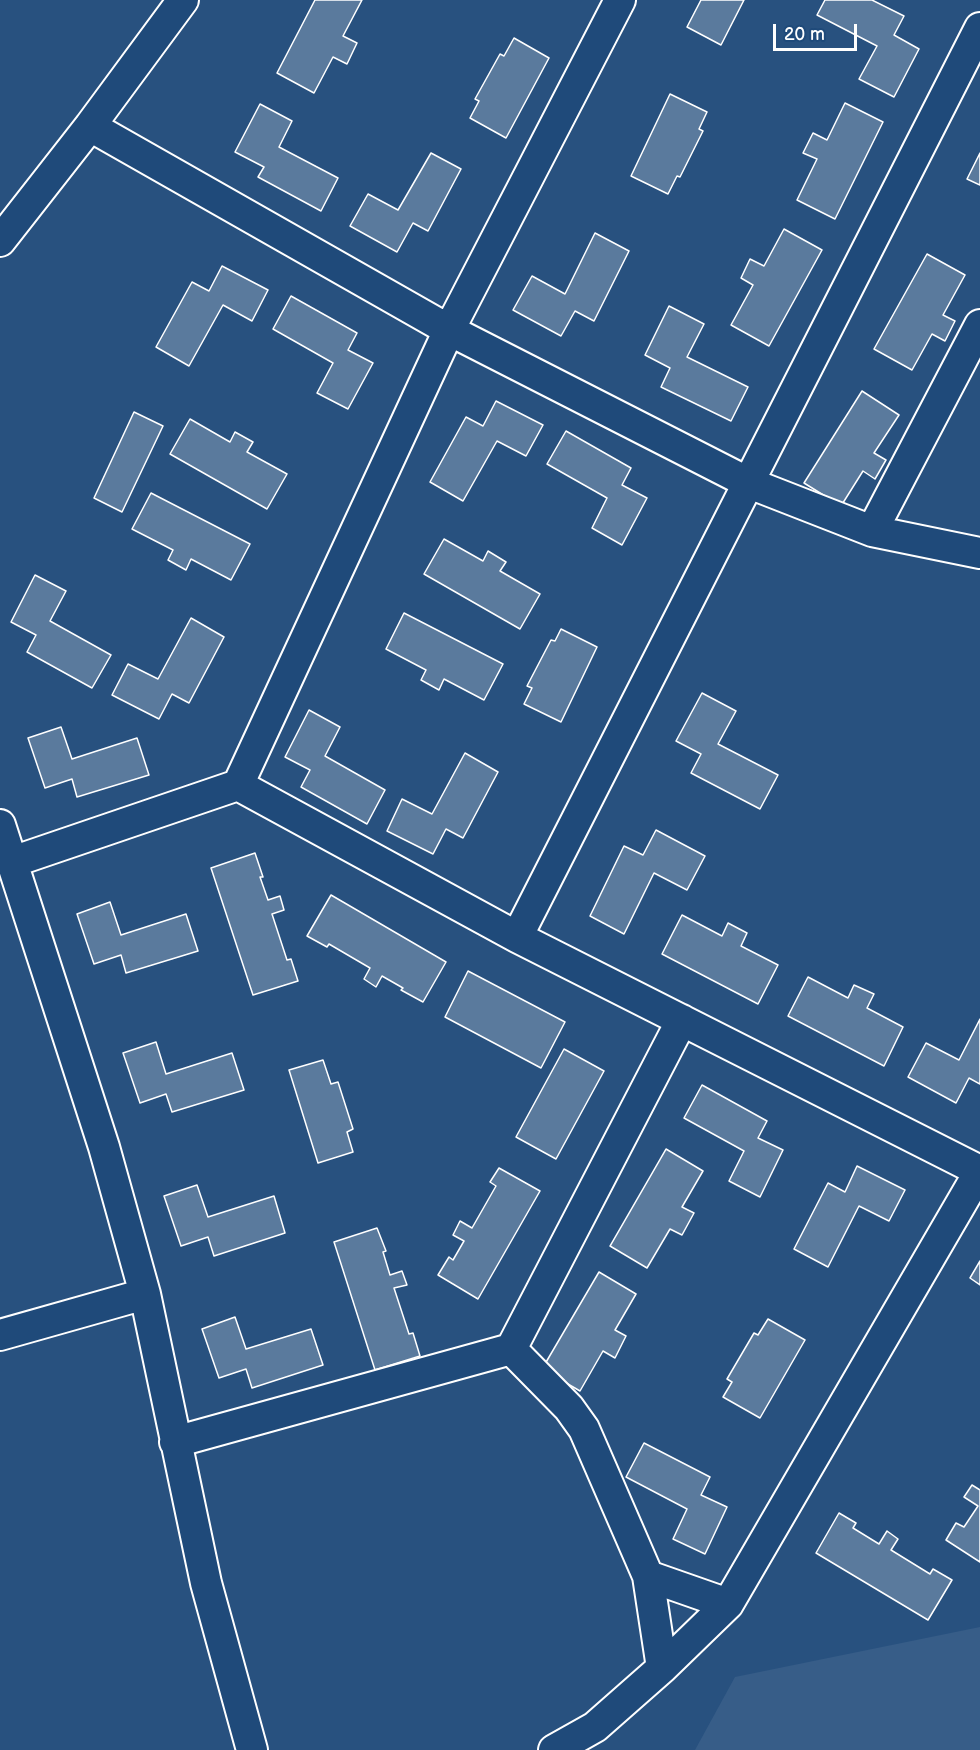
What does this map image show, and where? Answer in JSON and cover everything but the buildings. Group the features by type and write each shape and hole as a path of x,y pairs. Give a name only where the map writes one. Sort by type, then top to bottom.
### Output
{"street":[{"path":"0,241 90,126 183,0"},
{"path":"12,862 238,785 449,330 620,0"},
{"path":"517,937 980,28"},
{"path":"90,126 449,330 749,483 872,531 980,553"},
{"path":"872,531 980,325"},
{"path":"238,785 517,937 980,1171 728,1604 662,1668 595,1727 554,1750"},
{"path":"0,825 104,1147 145,1294 206,1583 252,1750"},
{"path":"175,1442 511,1349 682,1020"},
{"path":"0,1335 145,1294"},
{"path":"511,1349 569,1408 584,1429 648,1576 662,1668"},
{"path":"648,1576 728,1604"}],"shaded area":[{"path":"980,1627 980,1750 695,1750 735,1677"}]}
